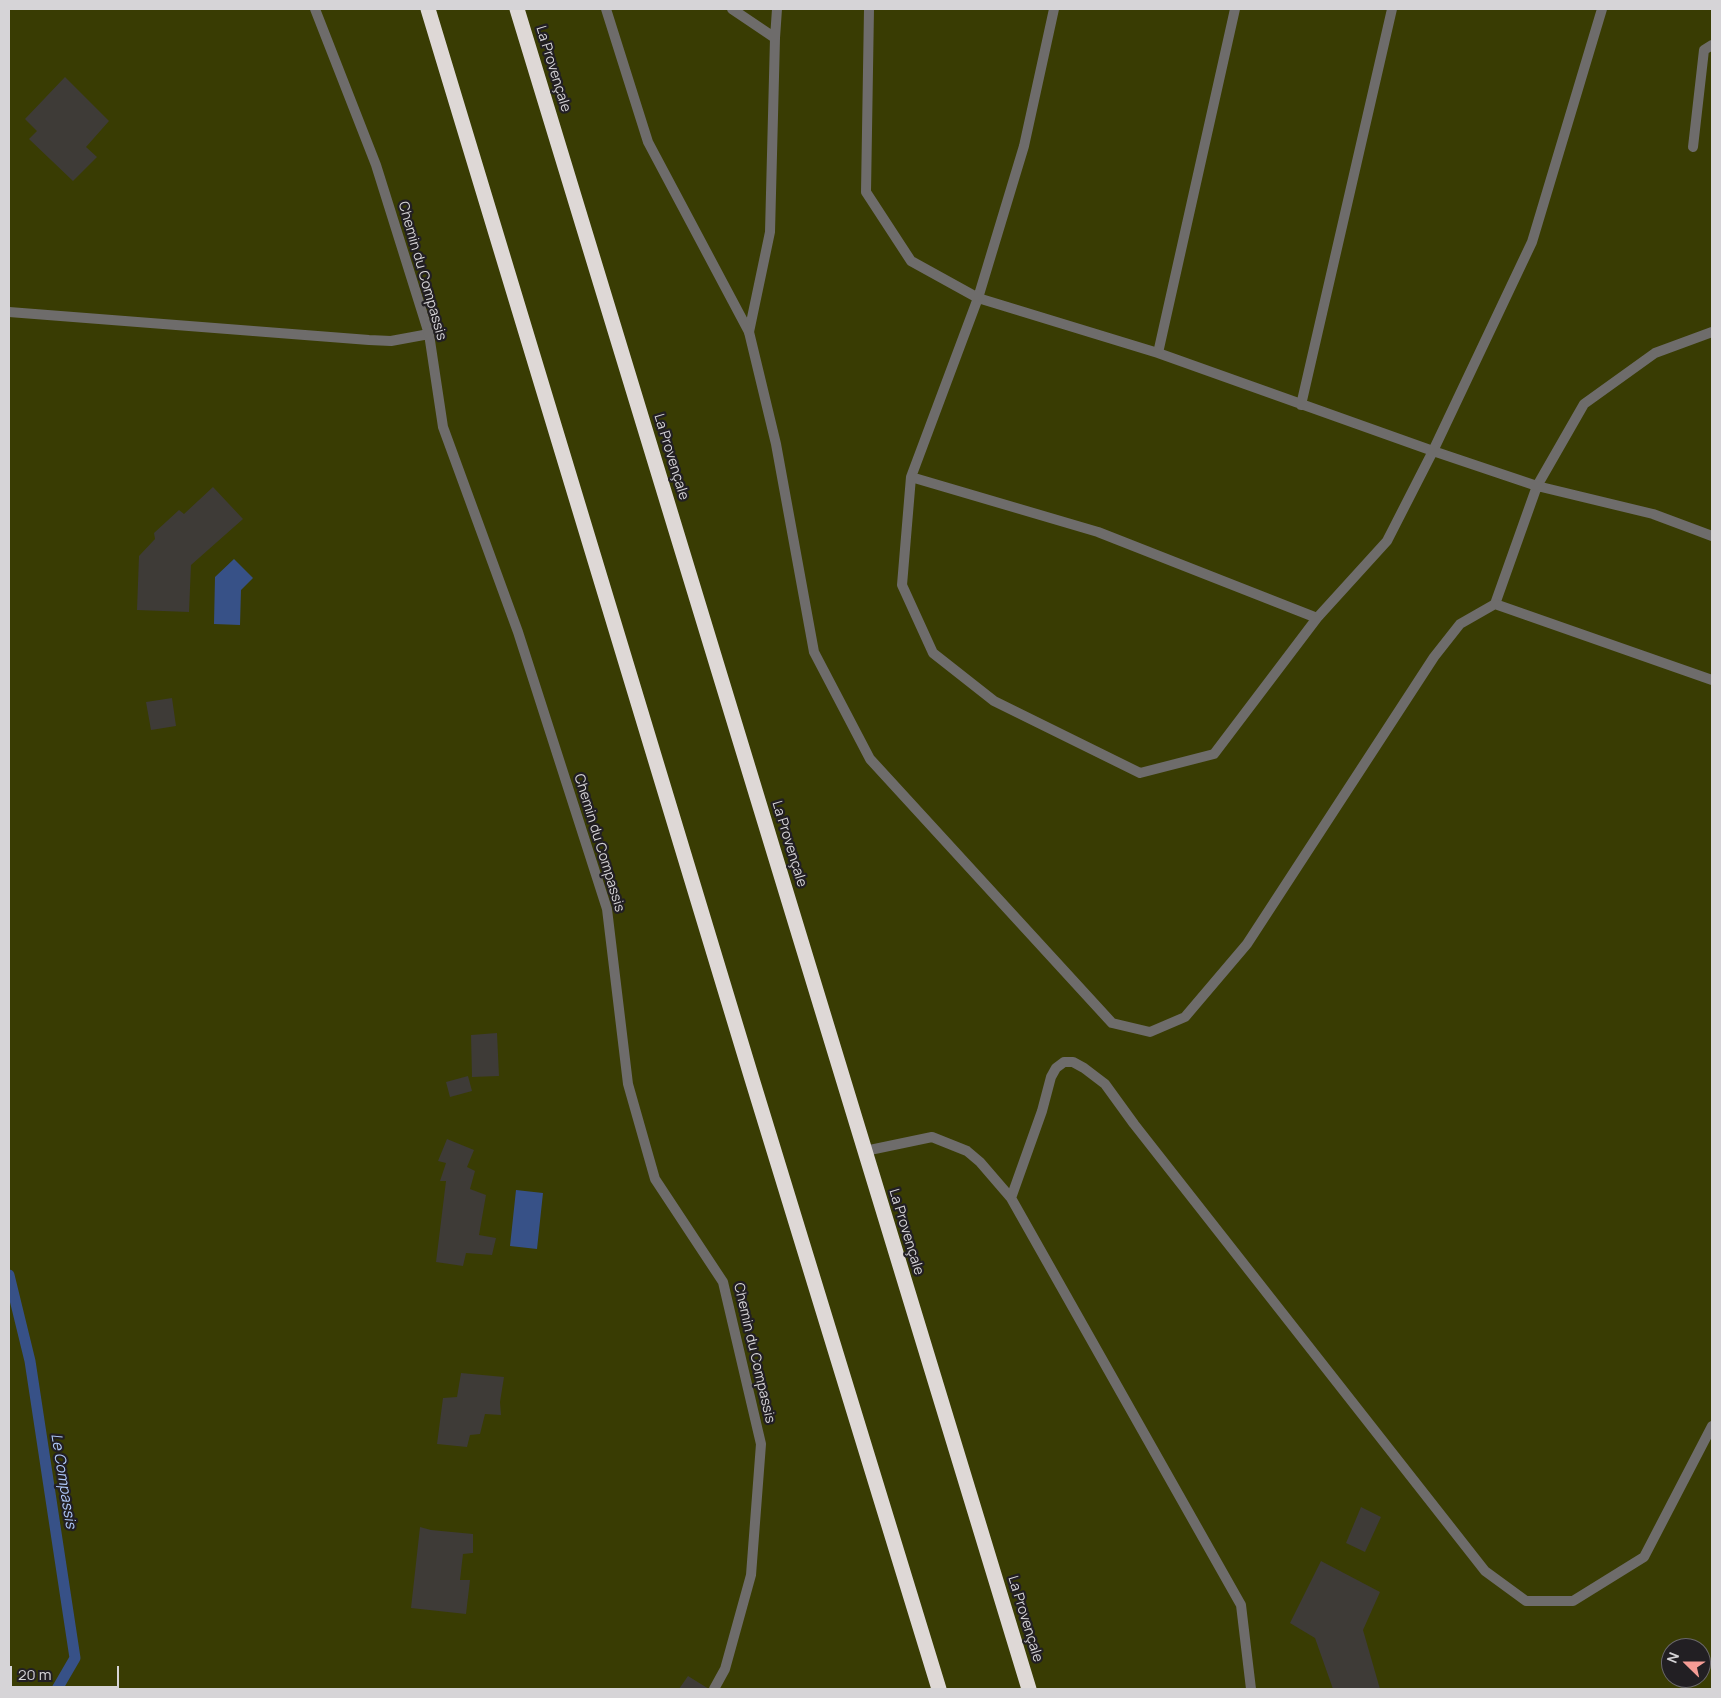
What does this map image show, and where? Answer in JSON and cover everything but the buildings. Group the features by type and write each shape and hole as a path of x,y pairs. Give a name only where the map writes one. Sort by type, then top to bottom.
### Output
{"highway":[{"path":"428,9 939,1689"},
{"name":"La Provençale","path":"517,9 1029,1689"}],"street":[{"name":"Chemin du Compassis","path":"315,9 376,165 428,334 443,427 518,632 607,909 628,1084 655,1179 723,1282 761,1444 751,1575 725,1669 714,1689"},
{"path":"606,9 648,142 748,332 776,444 814,652 870,759 1112,1023 1150,1032 1185,1017 1247,944 1434,657 1460,624 1495,604 1537,486 1584,404 1655,353 1712,332"},
{"path":"732,9 775,38"},
{"path":"748,332 770,232 777,9"},
{"path":"869,9 866,192 911,261 978,298 1158,353 1301,405 1537,486 1653,514 1712,536"},
{"path":"1054,9 1024,146 978,298 911,477 902,585 933,653 994,701 1140,773 1214,754 1317,618 1387,541 1434,451 1532,242 1602,9"},
{"path":"1158,353 1235,9"},
{"path":"1301,405 1392,9"},
{"path":"1693,147 1704,50 1712,46"},
{"path":"9,312 369,340 391,341 428,334"},
{"path":"911,477 1098,532 1317,618"},
{"path":"1495,604 1712,680"},
{"path":"1012,1198 1051,1077 1056,1068 1064,1062 1073,1062 1105,1084 1134,1124 1485,1571 1526,1601 1573,1601 1644,1558 1712,1426"},
{"path":"865,1151 932,1137 967,1151 980,1162 1012,1198 1241,1605 1251,1689"}],"shaded area":[{"path":"9,9 1712,9 1712,1689 9,1689"}],"water":[{"path":"234,559 253,578 241,590 240,625 214,624 215,577"},
{"path":"516,1190 543,1193 537,1249 510,1246"}],"waterway":[{"name":"Le Compassis","path":"9,1275 30,1361 75,1658 57,1689"}]}
